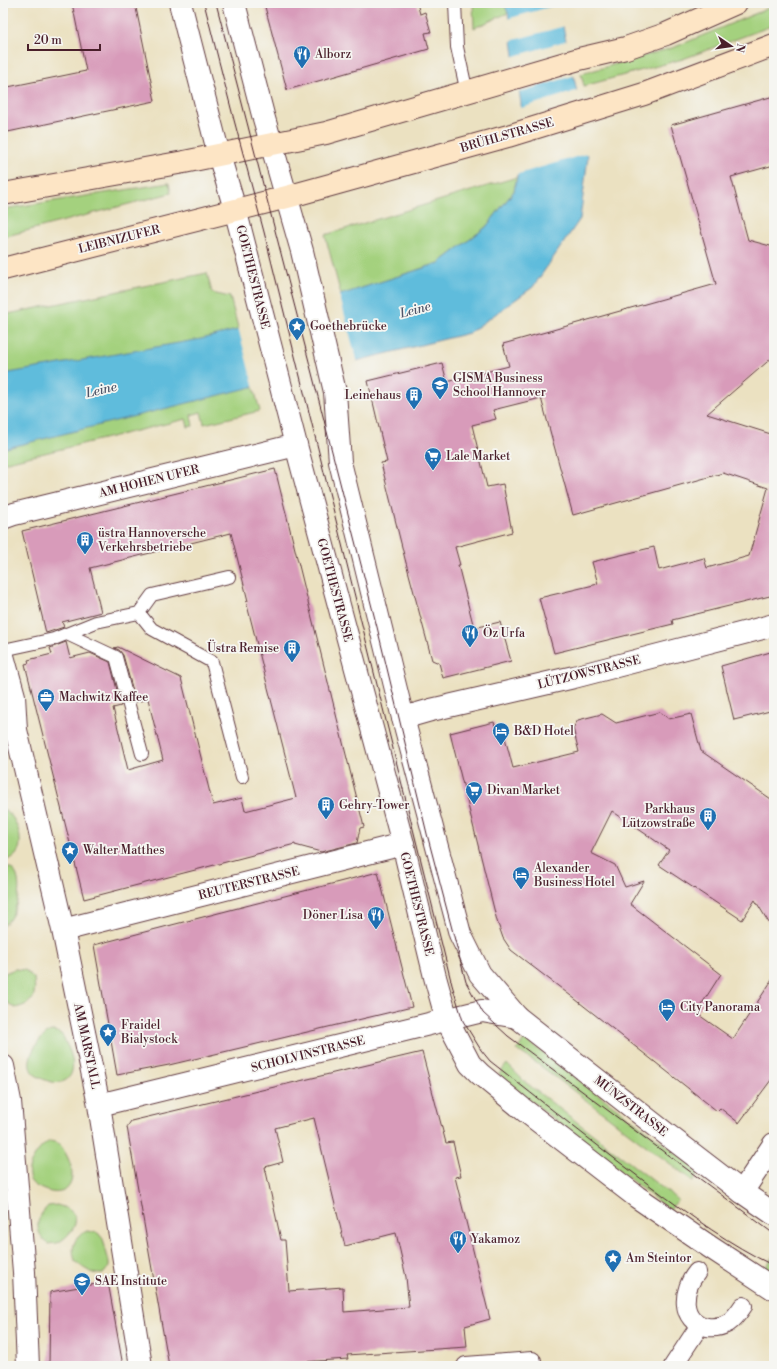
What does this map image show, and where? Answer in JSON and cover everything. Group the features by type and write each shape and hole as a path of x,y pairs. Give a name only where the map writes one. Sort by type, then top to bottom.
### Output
{"main road":[{"path":"3,194 271,145 326,133 579,59 626,48 659,36 736,3"},
{"name":"BRÜHLSTRASSE","path":"235,210 508,136 644,94 774,45"},
{"name":"LEIBNIZUFER","path":"3,269 235,210"}],"street":[{"name":"GOETHESTRASSE","path":"180,3 218,155 235,210 296,445 403,844 435,977 447,1020 470,1064 480,1074 557,1136 637,1197 739,1267 774,1289"},
{"path":"234,3 271,145 287,197 335,392 340,462 403,718 460,934 480,974 519,1018"},
{"name":"AM HOHEN UFER","path":"3,518 14,514 296,445"},
{"name":"LÜTZOWSTRASSE","path":"403,718 574,677 774,625"},
{"name":"AM MARSTALL","path":"3,656 14,696 9,730 63,930 99,1105 141,1366"},
{"name":"REUTERSTRASSE","path":"63,930 435,836"},
{"name":"SCHOLVINSTRASSE","path":"99,1105 482,1011 519,1018"},
{"name":"MÜNZSTRASSE","path":"519,1018 742,1192 774,1214"},
{"path":"3,1066 10,1101 23,1256 28,1366"},
{"path":"742,1192 774,1144"},
{"path":"697,1272 689,1284 686,1309 690,1318 700,1325 714,1328 721,1327 730,1322 743,1306"},
{"path":"673,1366 700,1325"},
{"path":"466,1366 532,1361"}],"lane":[{"path":"455,3 457,47 467,93"},
{"path":"3,650 46,641 96,622 139,613 152,595 229,577"},
{"path":"139,613 152,629 212,662 242,777"},
{"path":"67,634 116,657 142,754"}],"green space":[{"path":"473,3 504,3 508,13 474,28"},
{"path":"774,5 774,25 683,59 584,86 581,74 675,47"},
{"path":"517,177 514,191 486,227 439,263 341,295 325,235"},
{"path":"169,183 171,193 3,237 3,209"},
{"path":"207,273 212,293 230,297 260,411 204,424 201,412 191,415 193,426 188,427 186,419 3,463 3,315"},
{"path":"3,809 9,813 18,828 20,846 17,853 12,858 3,860"},
{"path":"3,866 11,868 15,873 17,876 19,889 17,903 14,910 8,922 3,926"},
{"path":"15,969 25,970 34,978 35,990 30,1001 15,1008 5,1001 3,980 5,973"},
{"path":"51,1031 58,1032 63,1036 71,1053 73,1063 72,1071 69,1077 64,1081 57,1083 37,1076 32,1071 30,1066 32,1052 36,1045 46,1034"},
{"path":"525,1039 700,1171 693,1181 538,1064 517,1050"},
{"path":"507,1064 525,1082 678,1200 669,1210 507,1082 499,1074"},
{"path":"50,1141 60,1145 66,1154 72,1173 71,1181 68,1187 63,1191 56,1193 36,1186 31,1181 29,1176 31,1162 35,1155 45,1144"},
{"path":"57,1205 71,1211 74,1215 75,1223 68,1235 57,1243 48,1244 38,1230 39,1220 48,1206"},
{"path":"87,1231 98,1233 103,1239 109,1267 103,1274 91,1272 75,1261 73,1251 74,1243"},
{"path":"774,1254 774,1275 764,1271"}],"water":[{"name":"Leine","path":"504,3 558,3 576,87 588,157 580,219 533,287 469,333 3,449 3,374 201,339 237,330 439,263 486,227 514,191 517,177 521,104 508,13"}],"pier":[{"path":"560,4 565,26 510,41 507,19"},
{"path":"568,40 576,75 517,93 512,57"},
{"path":"579,90 589,153 515,175 518,109"},
{"path":"339,293 357,362 254,389 238,327"}],"building":[{"path":"72,3 135,3 155,101 3,133 3,88 86,71"},
{"path":"264,3 417,3 420,14 425,12 431,32 425,33 429,49 287,90"},
{"path":"774,96 774,165 731,177 748,240 774,247 774,356 707,414 774,435 774,595 672,620 673,624 554,653 539,598 598,584 592,562 654,547 659,570 704,558 707,568 749,556 768,488 723,473 573,515 541,398 493,410 496,419 472,425 487,487 503,484 512,532 455,547 474,628 500,622 511,661 443,678 439,663 432,660 405,559 381,463 387,462 368,381 442,363 447,382 509,366 503,344 716,284 671,125"},
{"path":"275,469 364,827 360,828 357,843 321,852 295,844 84,899 25,664 29,663 28,660 52,654 50,648 66,642 70,658 90,653 110,662 121,706 113,708 128,770 163,760 148,699 136,702 123,655 119,650 114,648 118,647 181,678 213,805 242,798 245,811 296,798 246,601 248,601 231,533 90,568 101,612 62,622 64,627 46,633 22,531"},
{"path":"774,651 774,710 734,720 721,666"},
{"path":"660,712 669,719 691,714 701,751 774,801 774,931 755,900 742,920 659,865 669,850 612,811 591,853 615,865 625,887 644,881 630,904 721,974 696,1013 733,1039 774,977 774,1076 739,1123 720,1108 717,1111 511,950 503,938 497,921 450,733 494,722 498,736 504,734 513,768 579,752 573,728 578,720 602,714 616,723"},
{"path":"378,872 412,1007 169,1065 117,1075 94,945"},
{"path":"422,1052 446,1143 453,1142 461,1176 455,1177 490,1319 465,1326 467,1347 347,1355 348,1359 240,1366 169,1366 127,1127 131,1121","holes":["314,1118 345,1246 396,1233 406,1277 409,1307 344,1312 343,1287 289,1291 285,1240 281,1240 265,1167 283,1162 275,1128"]},
{"path":"108,1282 123,1366 49,1366 50,1292"}],"tram line":[{"path":"204,3 264,232 452,985 463,1021 481,1050 490,1061 611,1156 711,1230 757,1258 774,1266"},
{"path":"216,3 377,627 428,838 466,982 483,1013 508,1036 774,1234"}],"place":[{"name":"Alborz","path":"302,69"},
{"name":"Goethebrücke","path":"297,341"},
{"name":"GISMA Business School Hannover","path":"440,400"},
{"name":"Leinehaus","path":"414,410"},
{"name":"Lale Market","path":"433,471"},
{"name":"üstra Hannoversche Verkehrsbetriebe","path":"85,555"},
{"name":"Öz Urfa","path":"470,648"},
{"name":"Üstra Remise","path":"292,663"},
{"name":"Machwitz Kaffee","path":"46,712"},
{"name":"B&D Hotel","path":"501,746"},
{"name":"Divan Market","path":"474,805"},
{"name":"Gehry-Tower","path":"326,820"},
{"name":"Parkhaus Lützowstraße","path":"708,831"},
{"name":"Walter Matthes","path":"70,865"},
{"name":"Alexander Business Hotel","path":"521,890"},
{"name":"Döner Lisa","path":"376,930"},
{"name":"City Panorama","path":"667,1022"},
{"name":"Fraidel Bialystock","path":"108,1047"},
{"name":"Yakamoz","path":"458,1254"},
{"name":"Am Steintor","path":"613,1273"},
{"name":"SAE Institute","path":"82,1296"}]}
